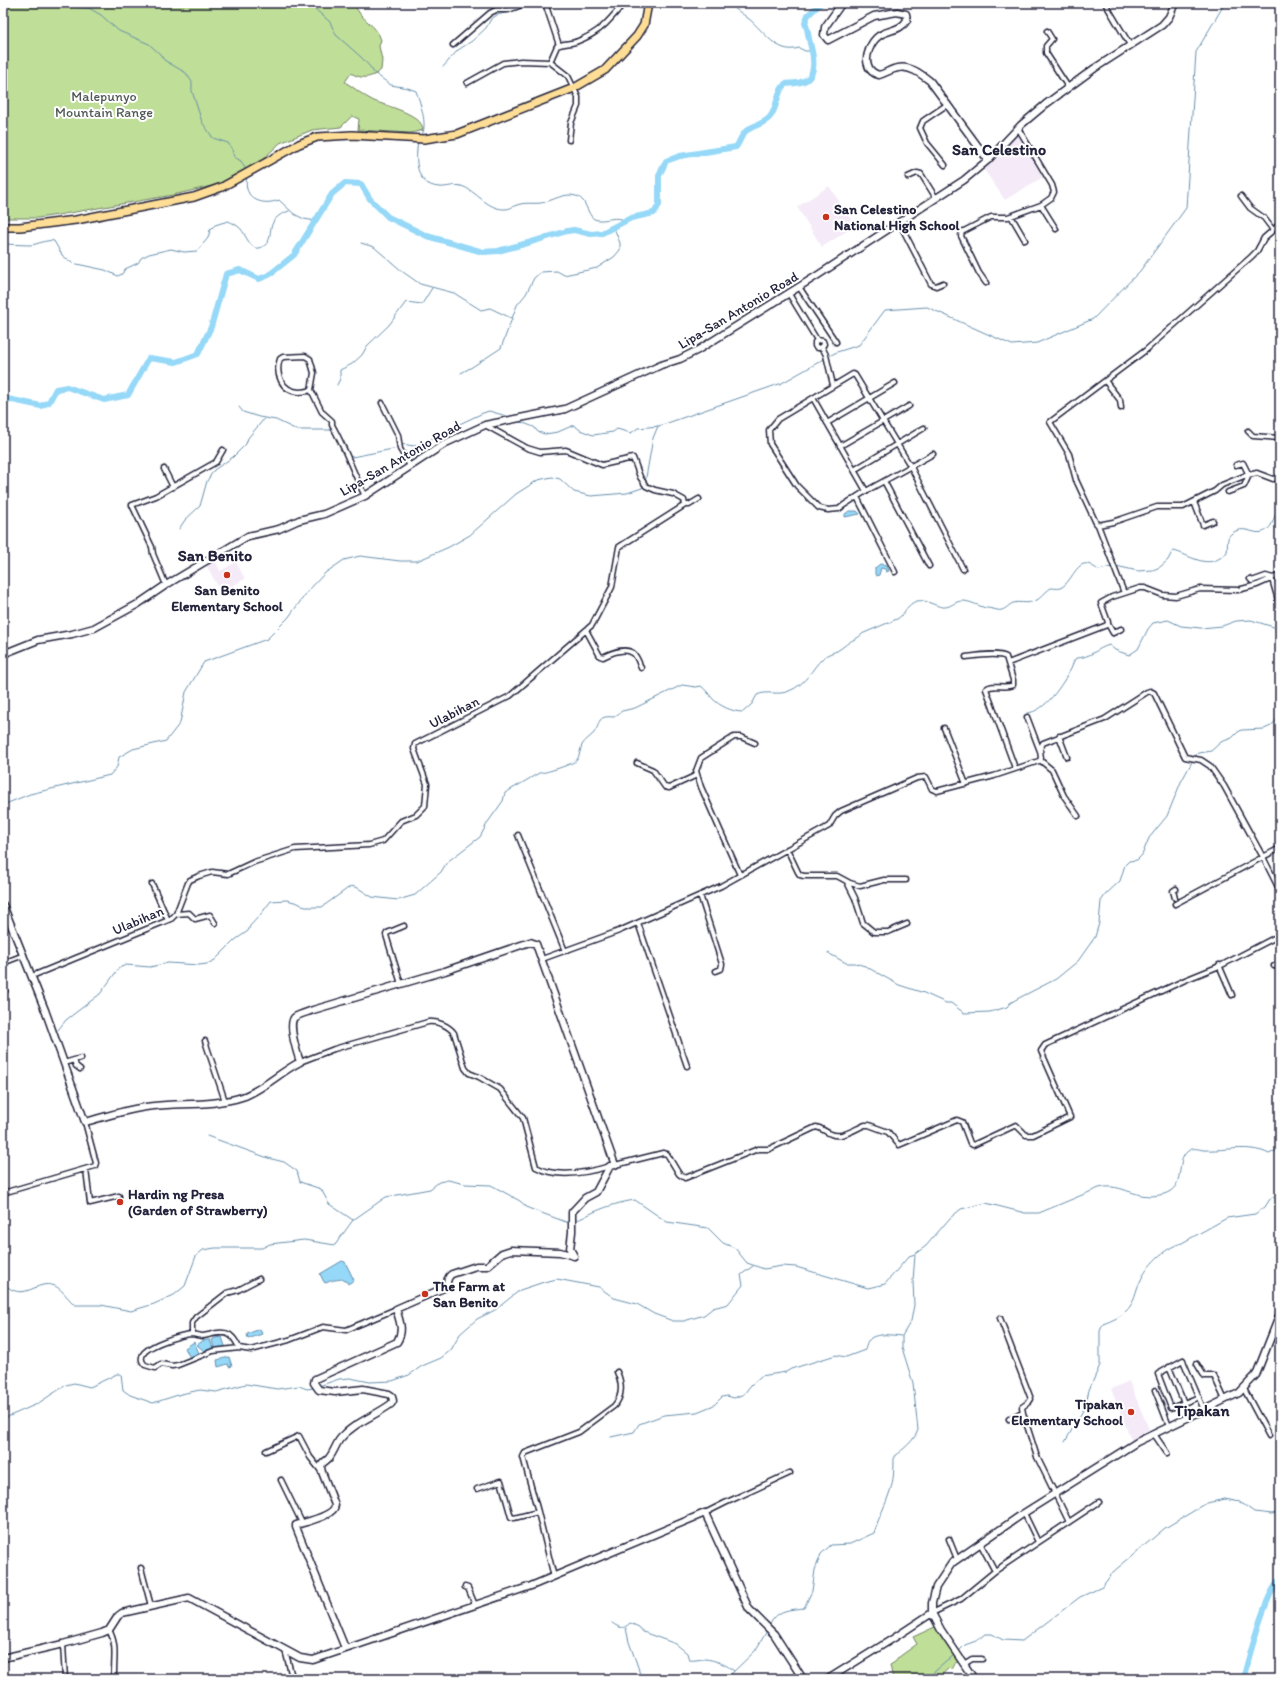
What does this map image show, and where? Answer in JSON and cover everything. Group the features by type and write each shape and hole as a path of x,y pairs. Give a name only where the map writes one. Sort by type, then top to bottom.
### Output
{"main road":[{"path":"3,227 20,227 76,220 167,203 210,192 234,181 299,144 317,137 352,134 414,139 445,137 457,134 574,88 605,70 638,36 644,25 647,3"}],"street":[{"path":"453,45 490,13 496,10 508,10 527,3"},
{"path":"545,3 559,45"},
{"path":"550,62 556,47 559,45 577,42 597,33 624,3"},
{"path":"632,3 640,5 647,3"},
{"path":"842,3 825,27 825,39 831,40 862,21 874,16 897,12 906,14 907,20 900,28 886,32 875,38 867,54 868,67 876,74 899,67 910,69 930,81 988,160"},
{"path":"1105,3 1130,45"},
{"name":"Lipa-San Antonio Road","path":"3,654 38,640 72,634 94,628 138,604 166,585 248,536 279,529 299,520 324,514 365,496 446,443 485,425 565,409 661,365 680,359 698,350 799,287 964,180 988,160 1018,128 1068,87 1166,21 1175,3"},
{"path":"1047,31 1052,39 1046,46 1046,53 1068,87"},
{"path":"467,83 504,63 550,62 568,76 578,97 578,106 571,123 569,140"},
{"path":"945,165 927,143 920,128 923,121 948,104"},
{"path":"986,283 979,273 961,234 992,217 1011,216 1041,205 1054,195 1054,189 1018,128"},
{"path":"908,177 917,173 921,174 936,198"},
{"path":"1241,196 1250,208 1264,218 1273,230"},
{"path":"1041,205 1056,229"},
{"path":"1011,216 1025,240"},
{"path":"900,222 931,284 936,286 943,283"},
{"path":"1124,593 1098,525 1076,480 1070,454 1050,422 1078,400 1106,382 1146,350 1251,258 1258,251 1264,238 1280,224"},
{"path":"799,287 836,342"},
{"path":"788,294 817,340 815,342 815,346 818,348 822,347 826,355 833,385"},
{"path":"312,390 299,392 289,390 280,382 278,371 280,359 283,357 305,356 310,359 314,372 312,390 322,412 332,421 332,425 348,455 349,463 365,496"},
{"path":"933,454 911,467 866,491 838,509 828,510 819,508 797,486 770,444 769,430 778,419 833,385 854,374 911,467 963,569"},
{"path":"1106,382 1120,400 1121,408"},
{"path":"827,423 895,383"},
{"path":"813,398 866,491"},
{"path":"382,403 398,435 400,449 410,466"},
{"path":"840,446 909,406"},
{"path":"485,425 527,448 540,452 566,450 602,465 633,458 640,478 646,486 655,490 673,494 684,500 685,505"},
{"path":"854,470 924,428"},
{"path":"1248,431 1253,436 1280,438"},
{"path":"166,585 152,554 152,547 132,505 156,496 216,462 223,450"},
{"path":"1228,492 1244,486 1249,475 1244,463 1236,465"},
{"path":"164,469 173,487"},
{"path":"1098,525 1113,522 1157,507 1179,508 1215,491 1222,484 1249,475 1257,474 1273,479 1280,477"},
{"path":"884,481 929,566"},
{"path":"857,497 895,572"},
{"name":"Ulabihan","path":"32,976 168,920 176,914 190,880 199,876 212,872 228,874 254,862 295,849 369,845 383,841 401,821 416,815 424,806 427,784 414,749 415,744 510,696 592,625 612,587 619,546 685,505 689,505 699,499"},
{"path":"1194,502 1204,525 1213,521"},
{"path":"1121,629 1113,632 1108,624 1101,603 1124,593 1142,588 1163,595 1176,596 1200,589 1238,590 1280,575"},
{"path":"1250,580 1252,581 1266,576 1272,578"},
{"path":"1272,578 1280,607"},
{"path":"1008,663 1062,644 1108,624"},
{"path":"586,630 600,656 603,657 614,651 631,652 635,656 641,668"},
{"path":"966,657 1004,656 1008,663 1013,685 1003,688 998,686 989,686 986,689 1015,768"},
{"path":"1040,760 1040,751 1043,743 1105,719 1147,692 1150,691 1154,693 1185,757 1188,759 1206,762 1224,786 1280,891"},
{"path":"1027,717 1040,751"},
{"path":"944,728 966,784"},
{"path":"1059,736 1066,757"},
{"path":"740,875 697,775 696,767 701,758 734,737 741,737 755,743"},
{"path":"542,959 638,923 700,895 740,875 829,826 835,816 842,811 880,793 923,776 926,777 934,791 966,784 1040,760"},
{"path":"1040,760 1052,770 1064,796 1078,816"},
{"path":"637,763 653,770 665,787 669,788 697,775"},
{"path":"518,835 565,951"},
{"path":"1176,889 1173,891 1176,901 1280,848"},
{"path":"787,849 800,875 837,876 855,885 864,886 884,880 906,880"},
{"path":"847,882 857,903 863,923 874,932 888,932 907,924"},
{"path":"152,884 168,920"},
{"path":"700,895 722,964 722,969 716,971"},
{"path":"3,905 24,955 64,1063 85,1122 96,1163 92,1167 86,1169 3,1193"},
{"path":"176,914 189,913 195,919 210,915 215,923"},
{"path":"638,923 687,1066"},
{"path":"402,984 386,935 387,933 404,926"},
{"path":"85,1122 128,1110 153,1106 225,1101 250,1094 285,1069 300,1062 334,1049 434,1021 447,1026 454,1033 465,1068 469,1073 500,1089 523,1118 536,1167 548,1173 584,1172 663,1153 667,1154 678,1174 685,1178 732,1161 758,1149 769,1149 816,1127 821,1128 834,1136 841,1135 865,1124 869,1124 888,1132 899,1145 957,1120 962,1122 970,1142 973,1145 1016,1126 1018,1126 1026,1135 1033,1135 1070,1117 1048,1070 1041,1051 1042,1048 1185,980 1219,965 1228,963 1280,935"},
{"path":"239,1348 229,1334 214,1333 202,1336 192,1334 162,1342 146,1351 142,1355 141,1359 145,1365 155,1368 161,1364 172,1366 213,1351 239,1348 251,1350 289,1340 323,1327 346,1330 446,1288 449,1275 464,1269 487,1266 502,1253 508,1251 560,1252 574,1256 570,1250 572,1212 585,1198 596,1192 612,1165 542,959 536,944 530,942 446,971 313,1010 296,1017 292,1020 291,1026 300,1062"},
{"path":"3,963 24,955"},
{"path":"1274,966 1280,962"},
{"path":"1219,965 1232,995"},
{"path":"205,1041 225,1101"},
{"path":"64,1063 81,1058"},
{"path":"74,1060 76,1066 80,1070"},
{"path":"86,1169 90,1203 119,1196"},
{"path":"192,1334 192,1323 196,1317 227,1293 238,1290 259,1279"},
{"path":"345,1648 296,1525 328,1514 335,1508 320,1467 329,1458 342,1437 356,1426 391,1404 393,1401 392,1396 389,1394 363,1389 335,1392 319,1390 314,1383 315,1379 396,1342 401,1335 402,1327 396,1310"},
{"path":"974,1679 932,1613 932,1603 936,1587 956,1558 1137,1442 1225,1400 1244,1389 1256,1375 1280,1314"},
{"path":"1000,1318 1030,1398 1029,1402 1022,1407 1037,1457 1069,1522"},
{"path":"1199,1397 1174,1407 1170,1407 1158,1376 1159,1372 1183,1360 1199,1397 1204,1410"},
{"path":"1197,1364 1203,1374 1206,1376 1214,1376 1225,1400"},
{"path":"1169,1367 1184,1403"},
{"path":"554,1577 523,1457 525,1453 579,1432 614,1406 619,1401 621,1390 621,1380 617,1372"},
{"path":"1244,1389 1269,1436"},
{"path":"1155,1390 1169,1426"},
{"path":"1009,1418 1023,1413"},
{"path":"1154,1434 1167,1453"},
{"path":"266,1451 299,1436 310,1457 322,1472"},
{"path":"3,1658 63,1644 109,1630 118,1616 122,1613 183,1598 194,1600 300,1658 313,1660 554,1577 705,1513 790,1473"},
{"path":"281,1480 302,1523"},
{"path":"477,1489 501,1480 511,1517 514,1518 538,1512"},
{"path":"828,1679 932,1613 961,1599 995,1571 1099,1502"},
{"path":"705,1513 749,1609 774,1634 803,1679"},
{"path":"1024,1513 1038,1542"},
{"path":"949,1539 956,1558"},
{"path":"980,1543 995,1571"},
{"path":"141,1568 152,1606"},
{"path":"465,1587 468,1588 475,1605"},
{"path":"109,1630 114,1639 115,1646 114,1673"},
{"path":"63,1644 65,1679"},
{"path":"285,1650 291,1673 295,1679"},
{"path":"964,1664 972,1659 982,1659"}],"shaded area":[{"path":"1017,133 1043,177 1005,200 982,167"},
{"name":"San Celestino National High School","path":"829,186 855,226 822,247 797,207"},
{"name":"San Benito Elementary School","path":"214,558 220,571 236,562 245,579 221,592 205,563"},
{"name":"Tipakan Elementary School","path":"1129,1381 1151,1434 1132,1442 1111,1389"}],"green space":[{"name":"Malepunyo Mountain Range","path":"3,3 354,3 360,14 379,34 381,40 379,46 382,60 381,70 374,75 367,77 359,77 351,73 345,82 374,101 411,115 421,124 423,130 411,133 358,130 359,119 352,116 341,127 312,130 280,143 260,162 216,185 173,195 58,215 38,218 3,218"},
{"path":"939,1625 961,1660 954,1664 951,1670 949,1668 937,1679 893,1679 890,1665 917,1644 913,1637"}],"water":[{"path":"849,511 857,511 860,514 845,517 845,514"},
{"path":"880,564 887,565 889,571 886,572 885,569 881,568 879,575 876,576 875,568"},
{"path":"342,1261 345,1262 354,1280 348,1284 342,1279 326,1283 324,1282 320,1274"},
{"path":"260,1329 262,1334 248,1339 247,1334"},
{"path":"222,1337 225,1346 223,1348 214,1348 212,1340"},
{"path":"204,1340 210,1340 213,1349 204,1351 197,1345"},
{"path":"194,1342 199,1353 190,1358 185,1348"},
{"path":"229,1357 232,1366 229,1367 228,1364 218,1367 217,1360"}],"waterway":[{"path":"56,3 89,8 101,15 119,31 149,44 164,60 186,73 192,82 192,91 202,122 213,138 228,143 232,149 234,157 241,161 246,170"},
{"path":"305,3 314,8 330,22 336,35 361,57 374,73 391,85 416,91 424,120 424,131 422,135"},
{"path":"443,67 458,50 472,41 486,28 491,19 497,15 517,10 532,3"},
{"path":"729,3 777,45 784,48 799,48 805,51 812,51"},
{"path":"3,398 41,406 49,402 56,389 67,387 104,400 128,395 149,358 176,362 198,354 211,327 226,274 240,270 259,279 269,275 294,255 332,194 345,183 361,184 370,199 388,217 427,236 483,252 498,251 567,231 574,230 591,234 602,233 631,218 654,213 659,205 659,176 666,161 680,156 736,147 746,131 764,122 770,117 773,113 780,92 785,84 799,83 810,77 813,68 813,57 805,23 808,15 821,3"},
{"path":"829,356 859,345 885,310 927,307 1012,345 1037,343 1093,319 1140,271 1186,208 1196,52 1225,3"},
{"path":"418,141 418,170 425,182 431,185 439,187 461,186 488,204 500,209 507,209 516,205 541,203 563,196 572,195 582,200 594,219 602,220 618,218 626,221"},
{"path":"247,177 247,190 254,199 266,202 279,200 294,214 304,219 316,221"},
{"path":"3,244 29,245 54,241 62,255 72,263 105,270 118,276 122,274 125,269 138,263 141,258 149,254 171,249 184,252 197,251 208,238 210,230 215,225 228,221 241,229 252,246 255,248 262,247 267,244 269,240 272,224 275,219 289,211"},
{"path":"461,373 501,348 517,305 526,294 534,278 541,272 557,271 564,275 597,268 614,257 620,250 620,243 614,228"},
{"path":"361,243 374,247 403,272 420,284 454,293 481,310 490,308 511,318"},
{"path":"337,385 340,379 340,370 352,364 362,355 367,346 389,325 406,302 422,304 432,288"},
{"path":"518,421 534,427 538,432 545,434 558,432 574,425 580,430 593,435 613,432 617,429 631,433 638,428 659,426 782,383 826,358"},
{"path":"239,407 243,412 276,420 297,430 333,430"},
{"path":"401,444 414,446 424,443 451,428 489,411 510,417"},
{"path":"179,529 185,520 200,506 207,481 214,470 233,457 246,444 248,438 264,419"},
{"path":"645,483 653,438 658,426"},
{"path":"349,456 352,457 398,448"},
{"path":"3,805 30,794 110,775 117,767 119,757 133,749 166,741 180,723 186,692 204,662 267,639 288,618 308,591 325,573 344,560 360,556 400,561 417,561 449,547 470,535 516,494 538,480 552,477 560,479 574,492 591,496 627,493 642,488 643,486"},
{"path":"1116,566 1138,571 1153,570 1160,567 1168,560 1174,551 1197,560 1209,562 1214,561 1227,552 1229,535 1241,530 1257,532 1265,531 1268,529 1277,511 1280,509"},
{"path":"58,1030 66,1020 100,994 119,968 126,965 150,967 168,963 199,965 207,964 215,960 235,940 248,931 250,926 271,901 287,900 305,907 322,907 351,886 358,888 372,897 398,900 415,895 441,872 447,862 480,837 488,822 503,801 505,793 539,773 559,768 577,760 582,745 593,734 601,719 604,717 614,717 622,711 635,708 682,685 696,687 701,686 718,704 731,710 743,712 752,704 757,695 765,693 781,693 795,688 805,680 819,662 825,657 837,651 863,633 897,619 913,602 924,601 946,607 959,601 965,601 986,608 1002,610 1013,603 1027,603 1034,601 1051,588 1060,588 1064,586 1077,569 1084,564 1088,564 1099,570 1111,567"},
{"path":"1027,713 1041,708 1047,703 1071,669 1076,658 1085,657 1109,645 1115,650 1129,655 1138,649 1148,629 1153,623 1168,620 1181,626 1201,628 1222,626 1236,621 1251,620 1280,629"},
{"path":"1194,757 1198,753 1211,751 1221,742 1232,738 1242,730 1264,729 1271,726 1280,716"},
{"path":"828,953 846,963 855,963 865,966 899,985 924,993 946,1003 951,1003 964,1013 990,1012 1007,1007 1010,1003 1056,979 1078,961 1095,937 1099,923 1101,901 1120,881 1125,865 1129,861 1137,860 1142,855 1149,838 1167,816 1181,782 1193,760"},
{"path":"207,1136 268,1158 284,1162 297,1171 300,1182 321,1189 329,1204 353,1220"},
{"path":"574,1221 609,1206 635,1200 667,1222 708,1228 723,1243 735,1248 747,1263 764,1269 782,1266 796,1267 868,1288 885,1284 909,1256 915,1254 926,1246 950,1218 961,1209 986,1203 1025,1213 1039,1213 1099,1188 1108,1187 1123,1189 1145,1196 1154,1196 1171,1191 1178,1180 1184,1156 1192,1149 1252,1149 1269,1154 1280,1149"},
{"path":"3,1283 18,1292 24,1292 48,1284 58,1288 75,1305 101,1305 131,1311 154,1304 174,1295 185,1286 196,1256 203,1250 215,1248 262,1248 270,1244 304,1240 335,1245 353,1220 386,1197 430,1189 439,1182 448,1180 465,1184 491,1185 520,1201 528,1208 569,1222"},
{"path":"1065,1442 1085,1407 1089,1390 1100,1365 1100,1331 1103,1324 1119,1317 1130,1307 1138,1285 1147,1269 1157,1258 1175,1245 1182,1243 1227,1218 1255,1214 1265,1207 1270,1199 1280,1192"},
{"path":"769,1626 779,1614 792,1609 804,1608 812,1591 815,1570 821,1554 831,1545 850,1544 874,1533 891,1487 894,1474 894,1456 905,1448 918,1430 913,1383 902,1348 902,1336 911,1321 914,1305 913,1281 915,1255"},
{"path":"319,1386 339,1379 350,1378 370,1382 392,1381 409,1375 422,1366 441,1358 451,1350 460,1334 477,1319 495,1310 520,1290 544,1282 557,1279 599,1287 614,1298 637,1304 654,1314 673,1321 684,1321 704,1315 713,1308 728,1304 743,1285 741,1275 753,1266"},
{"path":"611,1437 634,1432 639,1424 664,1415 697,1412 714,1405 722,1397 727,1396 734,1398 744,1394 761,1376 786,1372 791,1369 836,1355 846,1357 865,1350 869,1340 874,1336 901,1336"},
{"path":"3,1419 37,1404 66,1385 74,1383 90,1387 117,1374 121,1374 123,1390 130,1395 153,1403 181,1394 200,1390 216,1392 246,1384 277,1389 299,1386 307,1389 314,1388"},
{"path":"958,1652 965,1645 976,1641 985,1634 992,1634 1003,1640 1022,1641 1080,1597 1102,1587 1113,1572 1165,1528 1207,1503 1225,1499 1240,1502 1254,1512 1272,1514 1280,1512"},
{"path":"1243,1679 1263,1612 1274,1587 1280,1580"},
{"path":"612,1623 621,1628 630,1623 639,1627 643,1632 676,1644 687,1653 689,1660 713,1660 724,1664 734,1671"},
{"path":"626,1628 641,1679"},
{"path":"726,1679 755,1651 767,1631"},
{"path":"926,1679 954,1655"}],"place":[{"name":"San Celestino National High School","path":"826,217"},
{"name":"San Benito Elementary School","path":"227,575"},
{"name":"Hardin ng Presa (Garden of Strawberry)","path":"120,1202"},
{"name":"The Farm at San Benito","path":"425,1294"},
{"name":"Tipakan Elementary School","path":"1131,1412"}],"district":[{"name":"San Celestino","path":"999,149"},
{"name":"San Benito","path":"215,555"},
{"name":"Tipakan","path":"1202,1410"}]}
